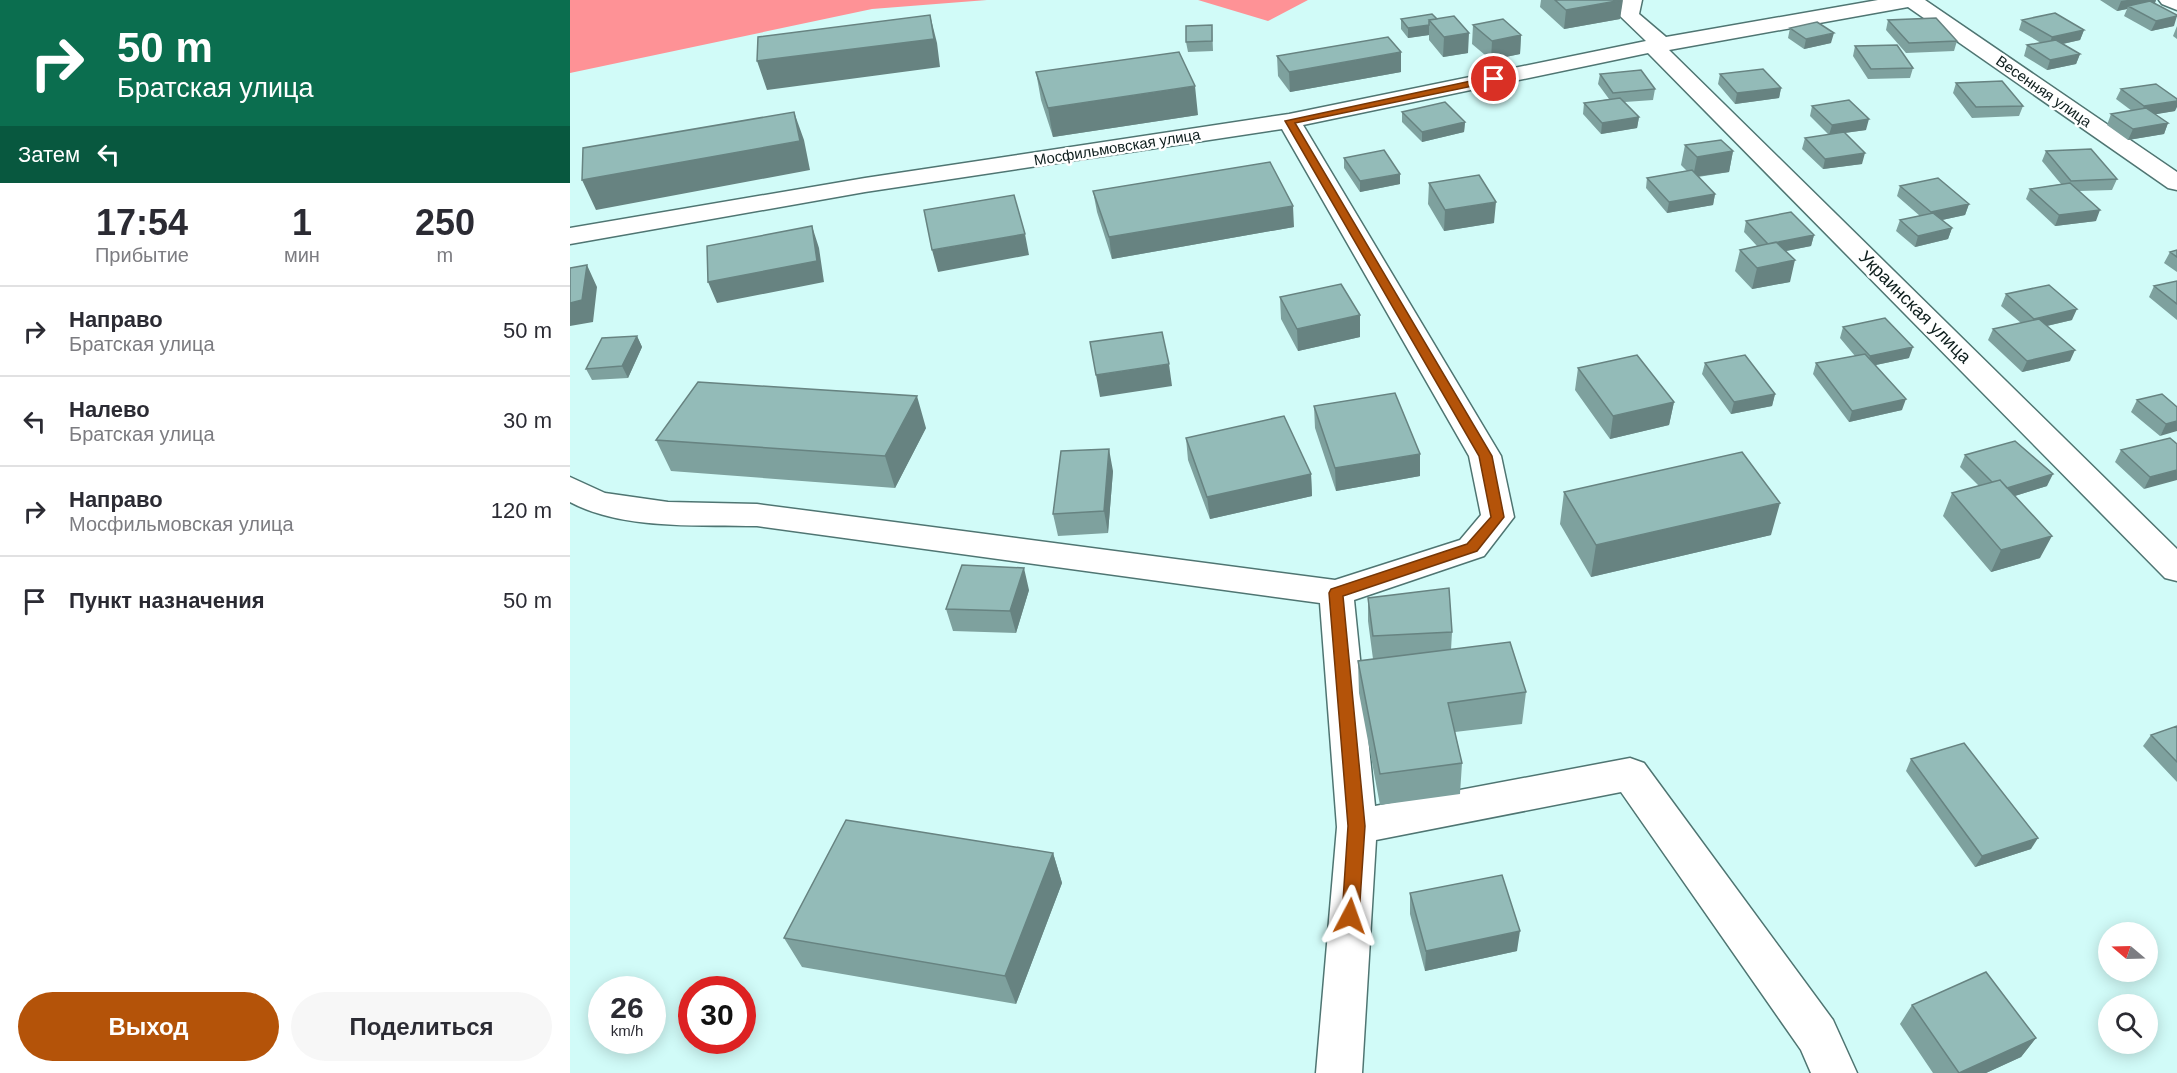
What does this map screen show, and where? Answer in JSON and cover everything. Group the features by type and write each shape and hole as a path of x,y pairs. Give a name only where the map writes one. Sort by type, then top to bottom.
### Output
{"street":[{"path":"1632,0 1629,15 1657,45"},
{"name":"Мосфильмовская улица","path":"570,236 865,185 1289,121 1657,45 1912,0"},
{"name":"Весенняя улица","path":"1912,0 2177,183"},
{"path":"2169,0 2177,4"},
{"name":"Украинская улица","path":"1657,45 2177,569"},
{"path":"570,488 598,503 668,513 757,514 1336,593 1472,548 1498,517 1485,456 1289,121"},
{"path":"1336,593 1357,826 1339,1073"},
{"path":"1357,826 1629,774 1817,1035 1834,1073"}],"shaded area":[{"path":"570,0 987,0 872,9 570,73"},
{"path":"1198,0 1308,0 1268,21"}],"building":[{"path":"1555,0 1622,0 1566,10"},
{"path":"2150,1 2177,16 2156,21 2128,6"},
{"path":"2055,13 2084,30 2052,37 2022,20"},
{"path":"1432,14 1437,19 1429,20 1429,25 1408,28 1401,19"},
{"path":"930,15 934,39 757,61 758,37"},
{"path":"1454,16 1469,33 1444,37 1429,20"},
{"path":"1936,18 1957,41 1909,43 1888,20"},
{"path":"1503,19 1521,35 1492,41 1473,25"},
{"path":"1817,22 1834,33 1806,39 1790,28"},
{"path":"1212,25 1212,41 1186,42 1186,26"},
{"path":"1388,37 1401,52 1289,72 1277,56"},
{"path":"2056,40 2080,54 2050,60 2027,45"},
{"path":"1897,45 1913,68 1871,69 1855,46"},
{"path":"1179,52 1195,86 1048,108 1036,72"},
{"path":"1763,69 1781,88 1737,93 1720,74"},
{"path":"1641,70 1655,89 1613,93 1600,74"},
{"path":"2002,81 2023,106 1976,107 1956,83"},
{"path":"2156,84 2177,101 2144,106 2121,89"},
{"path":"1620,98 1639,117 1602,123 1584,103"},
{"path":"1849,100 1869,119 1832,125 1812,106"},
{"path":"1445,102 1465,122 1422,132 1402,112"},
{"path":"2146,108 2168,123 2133,129 2111,114"},
{"path":"794,112 800,141 582,180 583,148"},
{"path":"1844,132 1865,153 1825,159 1805,138"},
{"path":"1721,140 1733,151 1697,157 1685,145"},
{"path":"2091,149 2117,179 2071,181 2046,151"},
{"path":"1384,150 1400,174 1360,181 1344,158"},
{"path":"1270,162 1293,206 1109,237 1093,191"},
{"path":"1692,170 1715,194 1669,202 1647,178"},
{"path":"1479,175 1496,202 1445,210 1429,183"},
{"path":"1938,178 1969,204 1931,212 1900,186"},
{"path":"2070,183 2100,210 2059,215 2030,189"},
{"path":"1014,195 1025,234 932,250 924,210"},
{"path":"1791,212 1814,235 1768,244 1746,221"},
{"path":"1933,213 1952,228 1918,236 1900,220"},
{"path":"812,226 817,261 708,282 707,246"},
{"path":"1776,242 1795,260 1757,268 1740,250"},
{"path":"2177,250 2177,257 2170,252"},
{"path":"587,265 582,300 570,303 570,268"},
{"path":"2177,281 2177,304 2154,286"},
{"path":"1341,284 1360,315 1297,329 1280,297"},
{"path":"2049,285 2077,309 2034,319 2006,294"},
{"path":"1885,318 1913,347 1870,356 1843,327"},
{"path":"2039,319 2075,350 2027,361 1993,329"},
{"path":"1162,332 1169,364 1096,375 1090,342"},
{"path":"637,336 622,366 586,369 602,338"},
{"path":"1865,354 1906,399 1852,411 1816,363"},
{"path":"1637,355 1674,402 1613,416 1578,368"},
{"path":"1745,355 1775,394 1734,402 1705,363"},
{"path":"698,382 917,396 885,456 656,440"},
{"path":"1395,393 1420,454 1335,468 1314,406"},
{"path":"2162,394 2177,407 2177,421 2166,424 2137,400"},
{"path":"1284,416 1311,474 1207,497 1186,438"},
{"path":"2170,438 2177,444 2177,470 2150,477 2121,450"},
{"path":"2015,441 2053,474 2007,488 2000,480 1992,482 1965,455"},
{"path":"1109,449 1104,511 1053,514 1061,451"},
{"path":"1742,452 1780,503 1596,545 1564,492"},
{"path":"2000,480 2052,536 2001,550 1952,493"},
{"path":"962,565 1024,568 1010,611 946,609"},
{"path":"1449,588 1452,632 1373,636 1368,598"},
{"path":"1510,642 1526,692 1448,703 1462,763 1380,774 1358,661"},
{"path":"2177,726 2177,762 2151,735"},
{"path":"1964,743 2038,838 1982,856 1911,759"},
{"path":"846,820 1053,853 1005,976 784,938"},
{"path":"1502,875 1520,931 1426,951 1410,893"},
{"path":"1986,972 2036,1038 1959,1073 1912,1005"}],"route":[{"path":"1350,916 1357,826 1336,593 1472,548 1498,517 1485,456 1289,121 1494,79"}]}
